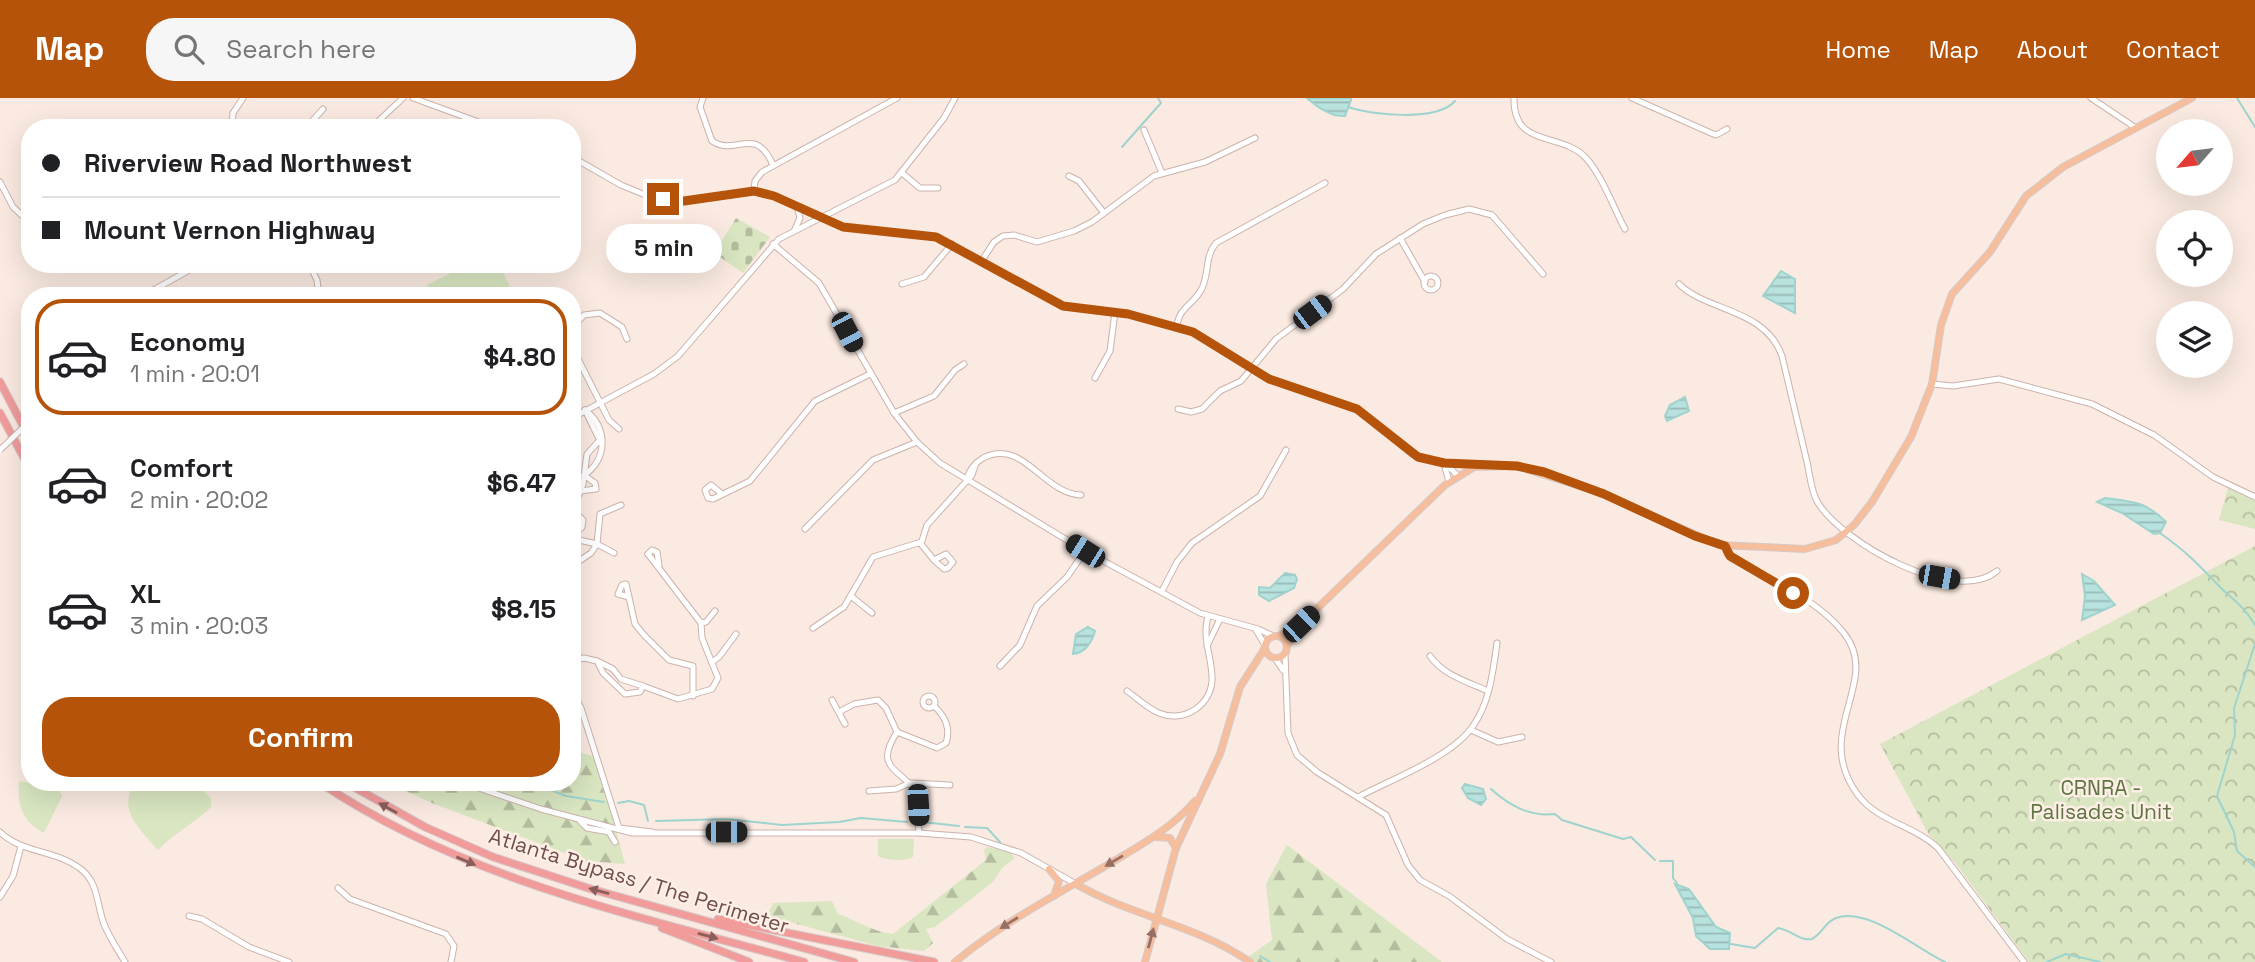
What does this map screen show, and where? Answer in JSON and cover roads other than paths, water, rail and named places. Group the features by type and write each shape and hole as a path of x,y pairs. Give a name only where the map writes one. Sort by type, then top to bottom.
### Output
{"highway":[{"path":"0,382 21,422"},
{"path":"0,412 21,452"},
{"name":"Atlanta Bypass / The Perimeter","path":"334,791 383,821 467,862 510,878 642,919 804,962"},
{"name":"Atlanta Bypass / The Perimeter","path":"361,791 425,827 493,858 854,962"},
{"path":"653,905 934,962"},
{"path":"642,919 749,962"}],"main road":[{"path":"1250,673 1273,657 1285,654 1301,624 1449,482 1457,475 1477,466 1517,466 1563,478 1725,546 1812,548 1828,544 1848,531 1872,502 1900,459 1932,384 1941,325 1952,294 1990,252 2026,196 2063,167 2192,98"},
{"path":"1145,962 1176,848 1220,754 1235,698 1265,647 1276,636 1301,624"},
{"path":"1276,636 1287,646"},
{"path":"1265,647 1273,657"},
{"path":"955,962 989,936 1151,839 1180,818 1200,795"},
{"path":"1151,839 1167,837 1176,848"},
{"path":"1049,869 1059,881 1053,897"},
{"path":"1076,884 1114,904 1202,934 1250,962"}],"street":[{"path":"233,119 233,113 243,98"},
{"path":"381,119 403,98"},
{"path":"414,98 471,119"},
{"path":"702,98 700,107 712,141 725,146 743,142 756,144 765,150 773,165"},
{"path":"754,191 758,175 773,165 897,98"},
{"path":"581,412 654,374 678,356 773,244 793,230 886,186 902,173 955,98"},
{"path":"1514,98 1516,115 1530,133 1569,146 1586,158 1625,229"},
{"path":"1632,98 1716,135 1727,129"},
{"path":"2091,98 2136,128"},
{"path":"314,119 323,109"},
{"path":"1144,130 1162,173"},
{"path":"981,262 994,243 1003,236 1014,235 1042,242 1081,229 1162,173 1205,162 1255,138"},
{"path":"581,162 631,190 663,199 684,201 754,191 839,226 924,233 952,244 1063,306 1115,312 1177,327 1208,339 1252,371 1286,386 1350,405 1365,414 1412,454 1444,463 1477,466"},
{"path":"902,173 920,188 938,188"},
{"path":"1069,176 1079,181 1104,213"},
{"path":"0,182 13,207 21,215"},
{"path":"1177,327 1181,312 1203,288 1208,255 1216,243 1325,183"},
{"path":"793,205 800,220 793,230"},
{"path":"838,209 835,218 839,226"},
{"path":"1178,409 1191,412 1202,409 1220,391 1241,381 1276,339 1343,289 1376,254 1446,215 1469,209 1482,211 1500,221 1543,274"},
{"path":"1401,238 1425,282"},
{"path":"773,244 819,284 894,413 917,442 940,463 1085,551 1208,616 1276,636"},
{"path":"902,284 924,277 952,244"},
{"path":"159,287 184,273"},
{"path":"1679,284 1686,291 1737,313 1764,330 1775,341 1782,356 1816,499 1824,510 1848,531 1887,558 1925,575 1970,582 1988,579 1997,571"},
{"path":"1095,377 1110,351 1115,312"},
{"path":"581,318 584,315 600,313 622,327 627,339"},
{"path":"894,413 934,396 955,370 964,364"},
{"path":"581,365 609,420 619,429"},
{"path":"722,494 750,481 815,401 870,374"},
{"path":"1932,384 1952,386 1999,379 2092,404 2154,435 2213,477 2255,497"},
{"path":"584,475 597,461 601,443 600,428 585,410"},
{"path":"0,450 21,430"},
{"path":"805,529 873,460 917,442"},
{"path":"581,487 587,454 601,443"},
{"path":"1162,592 1177,562 1192,543 1261,496 1286,450"},
{"path":"921,542 927,525 967,479 976,463 997,452 1012,453 1055,486 1071,495 1081,495"},
{"path":"1444,463 1457,475"},
{"path":"1444,463 1449,482"},
{"path":"581,491 596,489 595,483 584,475"},
{"path":"581,560 591,553 597,544 600,514 621,505"},
{"path":"581,540 597,544 614,554"},
{"path":"921,542 934,560"},
{"path":"813,628 834,617 852,597 873,557 921,542"},
{"path":"1725,546 1730,556 1801,598 1845,634 1851,646 1856,677 1841,728 1839,746 1854,789 1871,808 1922,835 1938,848 2024,962"},
{"path":"999,666 1020,645 1037,606 1067,577 1085,551"},
{"path":"581,659 613,669 621,680 678,699 712,689 718,678 702,638 701,623 674,592 659,565"},
{"path":"629,597 618,594 626,584 629,597 635,624 644,635 668,660 693,666 693,696"},
{"path":"852,597 872,613"},
{"path":"701,623 706,622 715,611"},
{"path":"1127,691 1160,714 1181,716 1195,710 1206,698 1212,684 1205,630 1208,616"},
{"path":"1207,646 1220,619"},
{"path":"1254,628 1265,647"},
{"path":"712,662 736,634"},
{"path":"1358,797 1448,750 1471,730 1488,691 1497,643"},
{"path":"1285,654 1286,721 1293,749 1317,772 1387,815 1408,865 1420,880 1448,896 1507,939 1551,962"},
{"path":"1430,656 1436,665 1454,676 1488,691"},
{"path":"1273,657 1284,677"},
{"path":"597,662 603,673 625,694 640,692 643,686"},
{"path":"832,700 845,724"},
{"path":"839,712 854,704 878,700 886,708 897,732 932,747 942,746 947,739 947,725 934,706"},
{"path":"581,717 619,828"},
{"path":"1471,730 1498,742 1522,737"},
{"path":"897,732 888,747 886,757 891,767 917,790 919,819 916,821 919,833"},
{"path":"869,791 896,789 910,783 950,785"},
{"path":"489,791 578,819 652,832 919,833 985,841 1012,849 1076,884"},
{"path":"578,819 587,828 609,832 615,842"},
{"path":"0,832 21,846 69,862 86,874 96,890 107,930 125,962"},
{"path":"0,897 13,876 21,846"},
{"path":"338,888 350,898 446,934 454,946 451,962"},
{"path":"189,916 202,919 249,947 289,962"}],"water":[{"path":"1307,98 1351,100 1345,116 1339,116 1324,111"},
{"path":"1781,271 1795,279 1795,313 1763,296"},
{"path":"1685,397 1689,411 1667,421 1665,416 1670,405"},
{"path":"2105,498 2145,506 2166,522 2160,533 2154,534 2122,513 2097,502"},
{"path":"1285,573 1295,575 1297,579 1294,588 1269,601 1259,595 1259,587 1270,588"},
{"path":"2082,574 2094,581 2115,605 2082,620 2085,596"},
{"path":"1088,627 1095,631 1092,639 1084,649 1073,654 1076,634"},
{"path":"1465,784 1483,789 1486,799 1481,805 1468,798 1462,788"},
{"path":"1675,884 1689,889 1716,927 1730,933 1729,949 1710,949 1696,936 1693,918"}],"waterway":[{"path":"1122,147 1161,103 1158,98"},
{"path":"2237,98 2255,127"},
{"path":"1348,107 1404,115 1434,112 1455,101"},
{"path":"2160,533 2200,566 2244,610 2255,625"},
{"path":"2255,644 2234,708 2235,735 2217,796 2234,832 2237,851 2255,867"},
{"path":"1491,789 1512,805 1528,812 1555,814 1562,820 1623,839 1631,837 1655,860"},
{"path":"553,791 566,796 604,802"},
{"path":"618,803 629,801 644,805 648,821"},
{"path":"656,821 727,819 782,825 861,818 907,822"},
{"path":"923,822 959,826"},
{"path":"965,827 987,828 1000,842"},
{"path":"1660,861 1673,861 1673,878 1677,883"},
{"path":"1731,944 1755,948 1778,928 1812,939 1832,920 1849,916 1877,923 1945,962"},
{"path":"2047,962 2066,954 2100,962"},
{"path":"1260,956 1270,962"}],"park label":[{"name":"CRNRA - Palisades Unit","path":"2101,800"}]}
